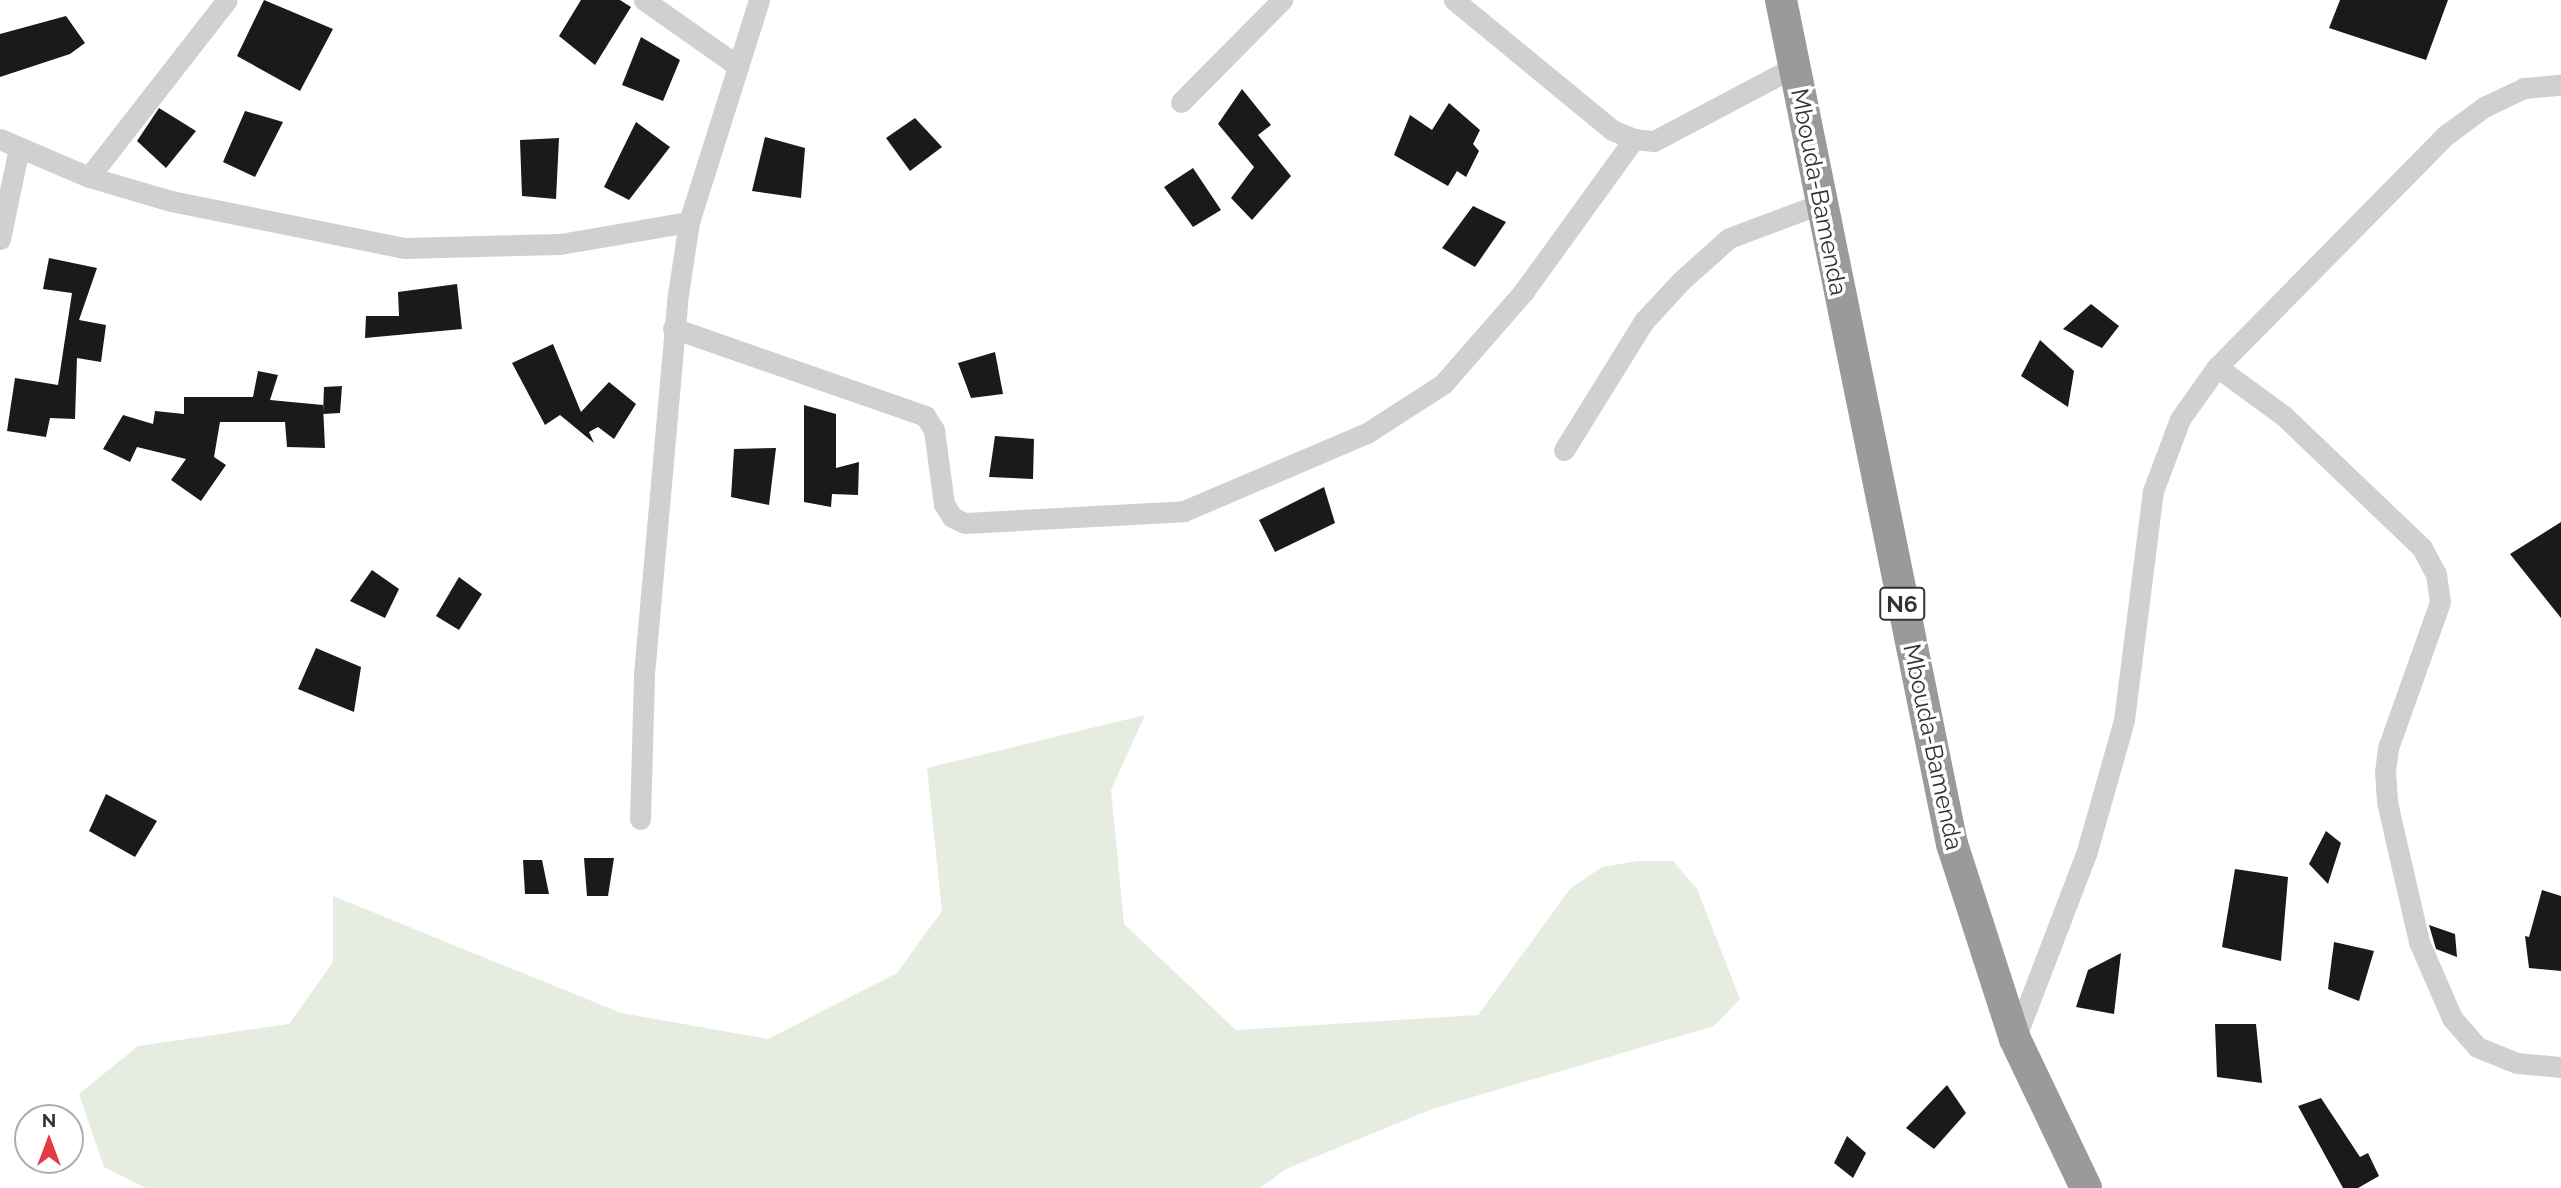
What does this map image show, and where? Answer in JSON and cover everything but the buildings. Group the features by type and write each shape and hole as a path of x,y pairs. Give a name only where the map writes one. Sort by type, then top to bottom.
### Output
{"highway":[{"name":"Mbouda-Bamenda","path":"1782,0 1952,844 2015,1039 2086,1188"}],"street":[{"path":"89,177 227,0"},
{"path":"644,0 738,66"},
{"path":"640,819 644,674 673,328 689,222 759,0"},
{"path":"1181,102 1282,0"},
{"path":"1454,0 1612,130 1634,139 1654,141 1794,67"},
{"path":"2015,1039 2087,851 2124,720 2153,491 2180,419 2217,367 2446,135 2484,107 2524,88 2561,85"},
{"path":"673,328 925,416 934,430 944,504 952,517 965,523 1184,511 1367,433 1443,384 1524,291 1634,139"},
{"path":"0,239 9,143 89,177 254,221 404,248 560,244 689,222"},
{"path":"1564,450 1644,321 1681,281 1729,239 1821,204"},
{"path":"2217,367 2284,416 2422,548 2437,574 2440,602 2388,748 2385,772 2387,802 2419,942 2452,1018 2477,1047 2517,1063 2561,1067"}],"shaded area":[{"path":"1145,715 1111,790 1124,924 1236,1030 1478,1015 1570,889 1602,867 1638,861 1673,861 1697,889 1740,999 1714,1026 1432,1109 1286,1169 1260,1188 146,1188 104,1167 79,1094 138,1046 289,1024 333,962 333,896 621,1013 768,1039 897,973 942,911 927,768"}]}
